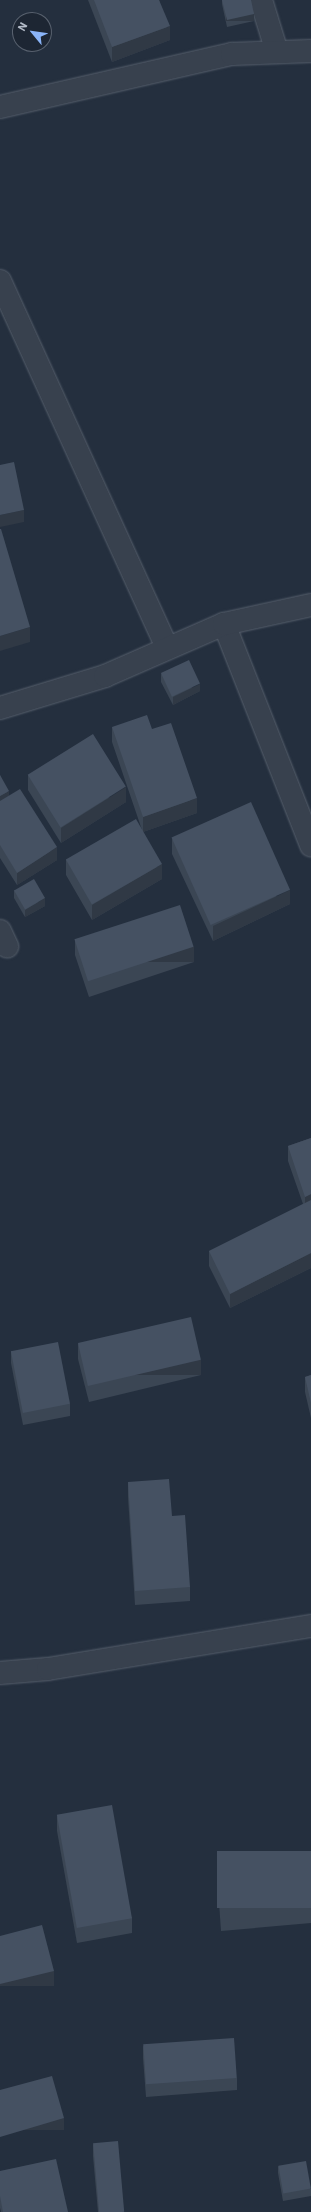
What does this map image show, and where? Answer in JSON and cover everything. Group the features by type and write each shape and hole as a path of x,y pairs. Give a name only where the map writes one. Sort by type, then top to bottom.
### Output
{"street":[{"path":"261,0 278,52"},
{"path":"0,107 232,54 311,51"},
{"path":"0,281 167,648"},
{"path":"0,708 105,676 224,624 311,605"},
{"path":"224,624 311,845"},
{"path":"0,1673 48,1669 311,1626"}],"building":[{"path":"94,0 159,0 170,26 112,47"},
{"path":"222,0 251,0 254,14 227,20"},
{"path":"14,462 24,510 0,515 0,465"},
{"path":"0,529 30,627 0,636"},
{"path":"189,660 200,684 172,697 161,673"},
{"path":"147,715 152,729 171,723 197,798 143,817 112,727"},
{"path":"93,734 126,787 61,827 28,775"},
{"path":"0,775 9,791 0,796"},
{"path":"20,789 57,847 17,873 0,845 0,801"},
{"path":"251,802 290,890 211,925 172,837"},
{"path":"136,819 162,864 92,905 66,860"},
{"path":"34,879 45,898 25,910 14,890"},
{"path":"180,905 194,947 88,981 74,939"},
{"path":"311,1138 311,1194 305,1197 288,1146"},
{"path":"311,1200 311,1253 230,1294 209,1251"},
{"path":"191,1317 201,1360 88,1386 78,1343"},
{"path":"58,1342 70,1404 23,1413 11,1351"},
{"path":"311,1375 311,1403 305,1377"},
{"path":"169,1479 172,1516 185,1515 190,1587 135,1591 128,1482"},
{"path":"112,1805 132,1918 77,1928 57,1815"},
{"path":"217,1851 311,1851 311,1908 217,1908"},
{"path":"42,1925 54,1971 0,1984 0,1936"},
{"path":"234,2038 237,2078 146,2084 143,2044"},
{"path":"52,2076 64,2118 0,2137 0,2090"},
{"path":"118,2141 124,2212 99,2212 93,2143"},
{"path":"56,2159 68,2212 3,2212 0,2196 0,2171"},
{"path":"306,2161 311,2189 283,2193 278,2166"}]}
